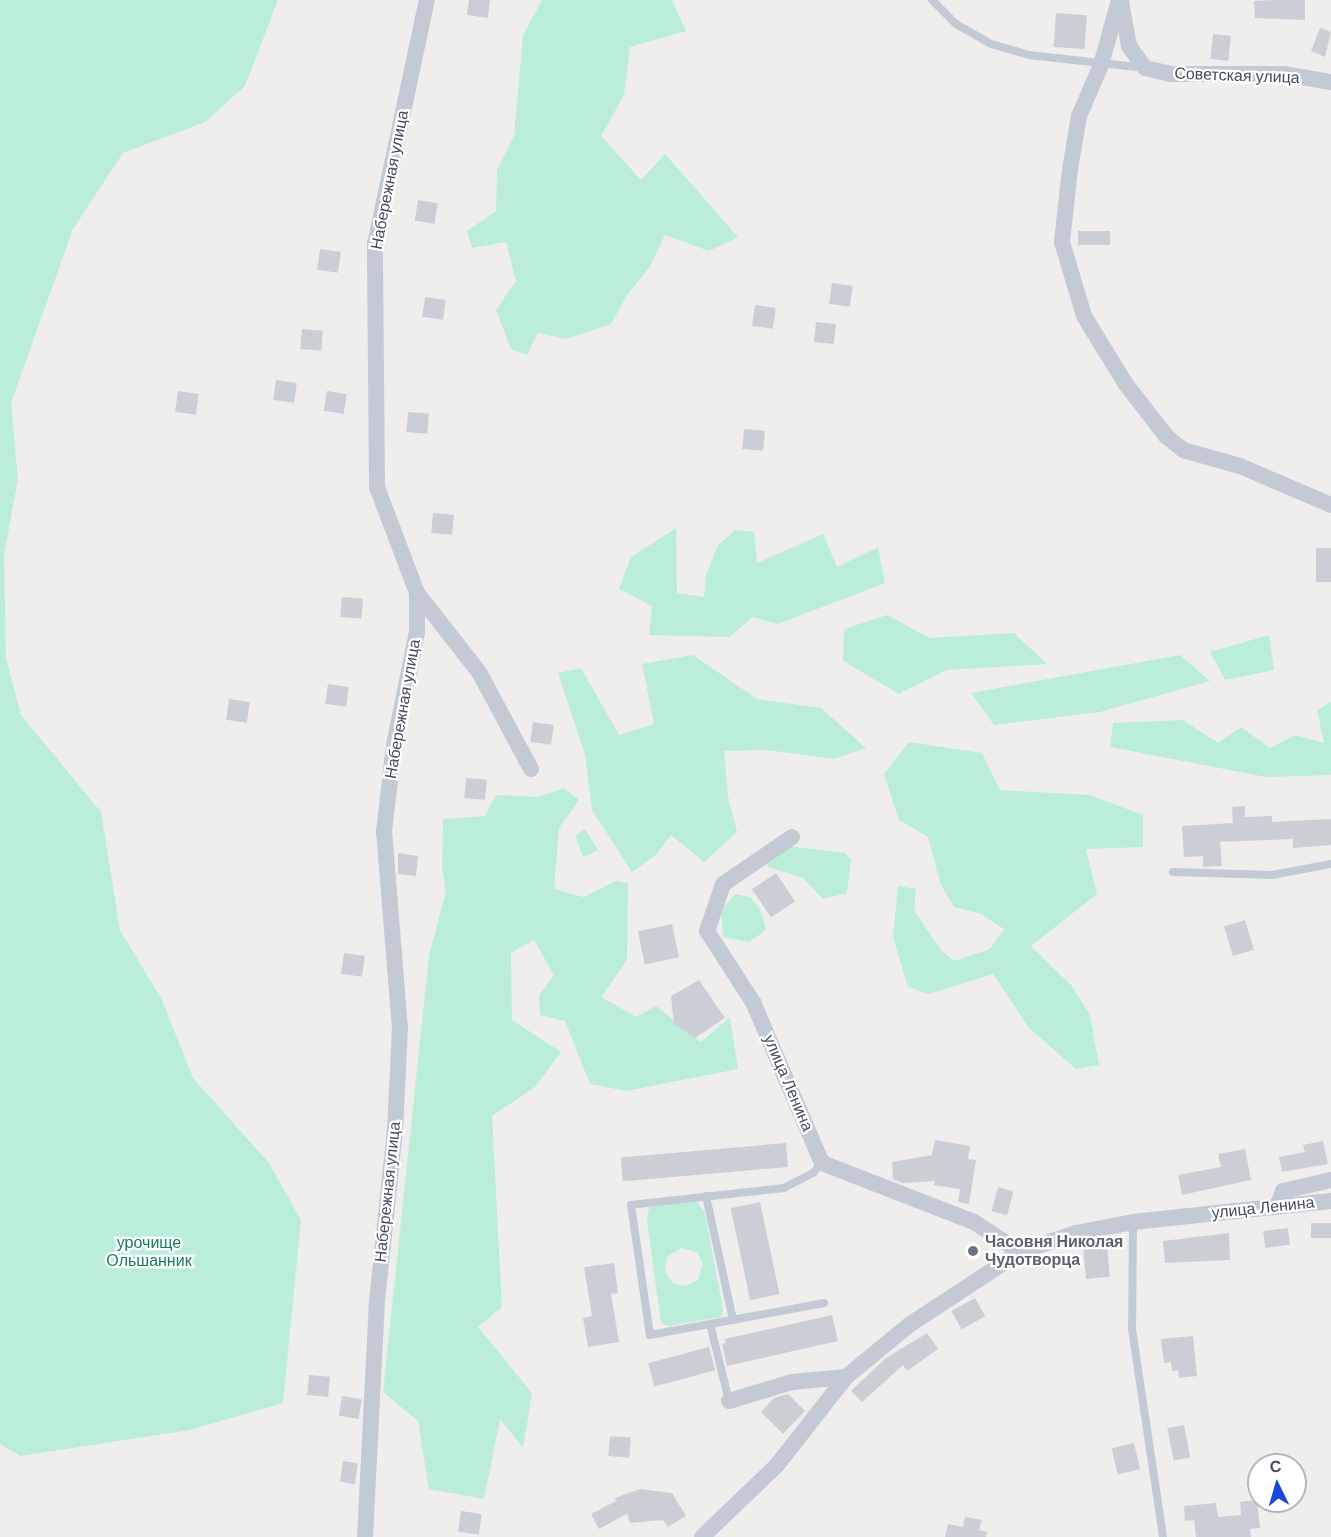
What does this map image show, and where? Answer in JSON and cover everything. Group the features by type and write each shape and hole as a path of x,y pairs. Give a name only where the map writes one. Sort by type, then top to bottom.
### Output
{"street":[{"name":"Набережная улица","path":"365,1537 377,1301 395,1130 400,1029 384,832 394,746 413,663 417,593 376,487 375,244 427,0"},
{"path":"1120,0 1101,65 1079,116 1062,242 1084,316 1125,383 1166,436 1183,450 1240,466 1331,505"},
{"path":"1120,0 1129,46 1145,68"},
{"name":"Советская улица","path":"1145,68 1170,74 1284,74 1331,82"},
{"path":"417,593 479,672 531,769"},
{"name":"улица Ленина","path":"792,837 723,884 707,931 753,1002 822,1163"},
{"path":"822,1163 974,1222 1020,1252"},
{"path":"1277,1207 1283,1191 1331,1180"},
{"name":"улица Ленина","path":"702,1537 777,1465 846,1377 909,1325 1020,1252 1076,1233 1133,1222 1331,1201"},
{"path":"729,1401 792,1382 846,1377"}],"lane":[{"path":"932,0 956,24 991,44 1029,55 1101,65 1145,68"},
{"path":"1173,872 1272,875 1331,864"},
{"path":"822,1163 798,1183 784,1188 631,1205 651,1335 824,1303"},
{"path":"706,1196 733,1320"},
{"path":"1133,1222 1132,1329 1163,1537"},
{"path":"710,1324 729,1401"}],"green space":[{"name":"урочище Ольшанник","path":"0,0 278,0 245,86 205,122 123,153 73,229 11,403 18,479 4,555 6,658 21,715 101,812 120,930 162,1000 193,1078 269,1163 301,1220 283,1403 190,1430 20,1456 0,1444"},
{"path":"542,0 672,0 686,31 630,47 624,95 601,136 641,180 665,154 738,237 709,251 665,235 649,268 627,295 611,324 566,339 538,333 527,355 511,349 496,310 516,281 506,242 472,248 467,231 496,211 497,170 514,136 523,35"},
{"path":"676,528 677,593 704,597 706,575 718,545 735,530 754,532 757,563 823,534 837,567 878,547 885,583 778,624 752,617 730,637 649,635 652,606 619,589 631,557"},
{"path":"887,615 930,638 1014,633 1047,664 947,670 899,694 843,661 844,629"},
{"path":"1269,635 1274,670 1225,680 1210,652"},
{"path":"693,655 757,699 821,708 866,748 834,759 767,750 724,751 728,796 737,832 704,862 671,835 656,855 632,872 592,810 585,755 558,673 581,668 619,735 654,724 642,664"},
{"path":"1180,655 1210,681 1100,712 994,725 971,693"},
{"path":"1331,702 1331,775 1266,777 1110,747 1113,723 1183,720 1218,743 1241,727 1270,748 1295,735 1324,743 1317,710"},
{"path":"909,742 982,753 1000,790 1090,795 1143,815 1143,847 1086,849 1097,894 1031,946 1072,986 1090,1015 1099,1065 1076,1069 1029,1028 993,974 929,994 908,987 893,937 898,886 916,889 914,910 940,949 954,961 990,949 1004,929 981,914 954,907 940,883 928,837 899,820 884,774"},
{"path":"564,788 579,800 559,828 554,889 583,897 616,881 628,883 627,960 601,997 636,1017 656,1006 701,1042 730,1017 738,1069 626,1091 590,1084 565,1021 540,1015 539,996 554,975 534,940 511,953 512,1020 561,1052 535,1087 492,1116 502,1307 478,1327 532,1393 523,1448 500,1419 484,1499 429,1489 418,1421 383,1392 429,955 446,892 442,867 443,819 485,816 496,795 538,797"},
{"path":"585,829 598,850 583,857 575,836"},
{"path":"790,846 845,853 851,860 847,893 823,899 803,878 768,867 767,857"},
{"path":"735,894 750,897 760,909 766,930 749,942 723,937 721,910"},
{"path":"696,1201 705,1213 723,1309 721,1317 669,1326 661,1323 647,1222 649,1207","holes":["681,1248 697,1252 703,1264 698,1280 687,1286 674,1284 665,1273 667,1257"]}],"building":[{"path":"469,0 490,0 488,18 467,15"},
{"path":"1305,0 1305,20 1255,18 1254,1"},
{"path":"1056,13 1087,15 1085,49 1054,47"},
{"path":"1320,28 1331,32 1325,57 1311,51"},
{"path":"1213,34 1231,36 1228,61 1210,59"},
{"path":"418,200 438,203 434,224 415,221"},
{"path":"1078,231 1110,231 1110,245 1078,245"},
{"path":"320,249 341,252 338,273 317,270"},
{"path":"832,283 853,286 850,307 829,304"},
{"path":"425,297 446,300 443,320 422,317"},
{"path":"755,305 776,308 773,329 752,326"},
{"path":"816,322 836,324 834,344 814,342"},
{"path":"302,329 323,331 321,351 300,349"},
{"path":"276,380 297,383 294,403 273,400"},
{"path":"178,391 199,394 196,415 175,412"},
{"path":"327,391 347,394 344,414 324,411"},
{"path":"408,412 429,414 427,434 406,432"},
{"path":"744,429 765,431 763,451 742,449"},
{"path":"433,513 454,515 452,535 431,533"},
{"path":"1316,548 1331,548 1331,582 1316,582"},
{"path":"342,597 363,599 361,619 340,617"},
{"path":"328,684 349,687 346,707 325,704"},
{"path":"229,699 250,702 247,723 226,720"},
{"path":"533,722 554,725 551,745 530,742"},
{"path":"466,778 487,780 485,800 464,798"},
{"path":"1245,806 1245,817 1272,816 1272,822 1331,819 1331,845 1293,848 1293,839 1220,842 1222,866 1203,867 1203,856 1184,857 1182,826 1233,823 1232,807"},
{"path":"398,853 418,856 416,876 398,874"},
{"path":"776,873 795,901 771,917 752,889"},
{"path":"1245,920 1254,950 1233,956 1224,926"},
{"path":"672,924 679,957 645,965 638,931"},
{"path":"344,953 365,956 362,977 341,974"},
{"path":"699,980 725,1018 695,1038 674,1024 671,996"},
{"path":"935,1140 970,1146 968,1159 976,1160 969,1204 958,1202 960,1189 934,1185 935,1181 903,1183 893,1179 892,1162 932,1155"},
{"path":"1323,1141 1328,1164 1282,1172 1279,1157 1305,1152 1303,1145"},
{"path":"786,1143 788,1167 623,1181 621,1157"},
{"path":"1245,1149 1251,1180 1182,1195 1178,1175 1221,1167 1218,1154"},
{"path":"998,1187 1013,1191 1007,1215 992,1211"},
{"path":"760,1202 780,1294 750,1300 731,1208"},
{"path":"1311,1223 1331,1223 1331,1238 1311,1238"},
{"path":"1288,1228 1290,1245 1265,1248 1263,1231"},
{"path":"1229,1233 1230,1260 1165,1263 1163,1241"},
{"path":"1107,1244 1110,1277 1086,1279 1083,1246"},
{"path":"614,1263 618,1293 611,1294 619,1342 588,1347 583,1318 592,1316 584,1267"},
{"path":"975,1298 985,1316 962,1329 951,1311"},
{"path":"832,1315 838,1341 727,1366 722,1344 726,1343 725,1339"},
{"path":"927,1333 938,1349 907,1371 903,1365 862,1402 851,1391 886,1358"},
{"path":"1193,1336 1197,1376 1179,1378 1178,1370 1172,1371 1171,1362 1164,1363 1161,1339"},
{"path":"709,1347 715,1370 654,1386 648,1363"},
{"path":"309,1375 330,1377 328,1397 307,1395"},
{"path":"788,1394 805,1411 783,1434 761,1412 774,1398"},
{"path":"342,1396 362,1399 359,1419 339,1416"},
{"path":"1184,1425 1190,1457 1174,1461 1167,1428"},
{"path":"610,1436 631,1438 629,1458 608,1456"},
{"path":"1134,1443 1140,1469 1118,1474 1112,1448"},
{"path":"343,1461 358,1463 355,1484 340,1482"},
{"path":"640,1489 672,1493 686,1516 668,1527 663,1520 630,1523 627,1514 599,1529 591,1514 616,1501 615,1498"},
{"path":"1247,1501 1247,1513 1258,1513 1260,1528 1250,1529 1251,1537 1196,1537 1194,1520 1185,1521 1184,1506 1216,1503 1218,1517 1241,1515 1240,1502"},
{"path":"461,1511 482,1514 479,1535 458,1532"},
{"path":"965,1517 982,1520 979,1530 987,1532 986,1537 945,1537 948,1524 963,1527"}],"place":[{"name":"Часовня Николая Чудотворца","path":"973,1251"}]}
